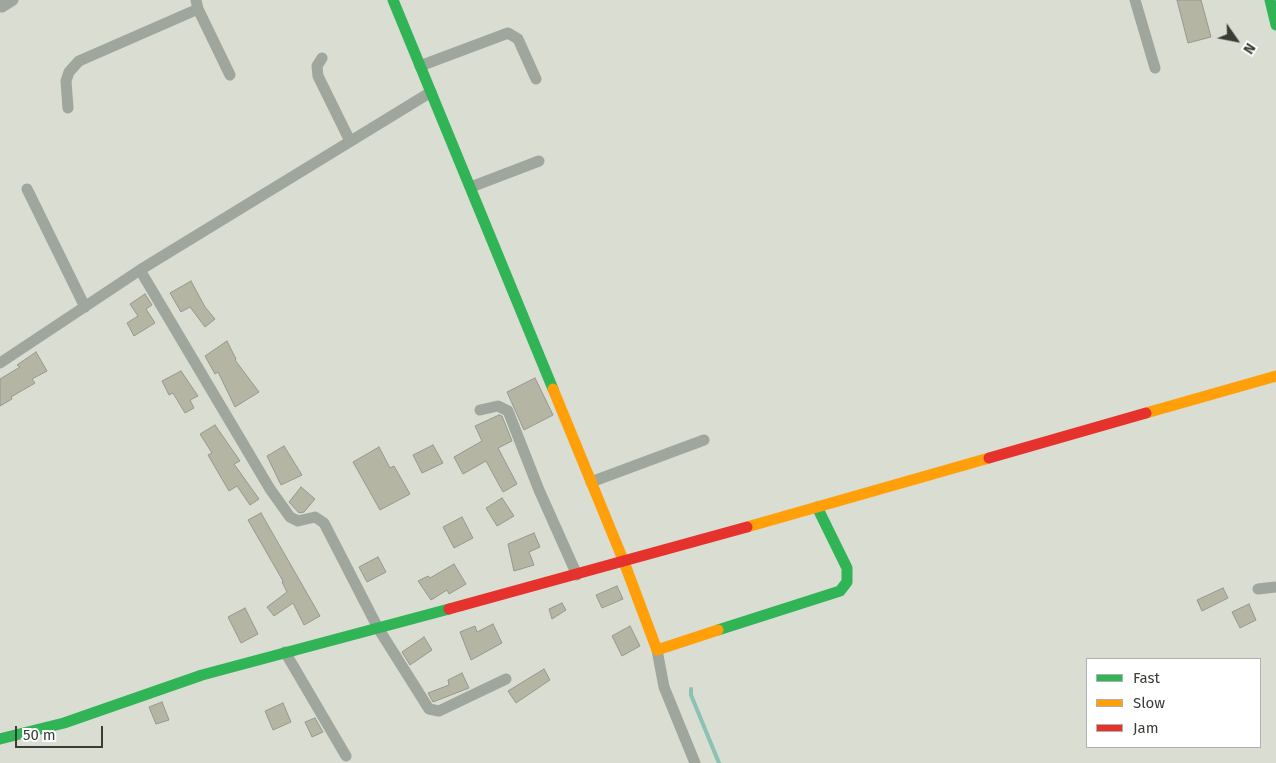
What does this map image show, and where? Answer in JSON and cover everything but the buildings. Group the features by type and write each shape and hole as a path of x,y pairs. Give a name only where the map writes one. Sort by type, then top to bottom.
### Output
{"street":[{"path":"1,7 13,0"},
{"path":"393,0 624,562 657,650 664,687 695,763"},
{"path":"1135,0 1155,68"},
{"path":"1270,0 1276,25"},
{"path":"68,108 66,82 73,67 79,62 197,4 230,75"},
{"path":"420,66 508,33 518,39 536,79"},
{"path":"322,58 317,66 318,76 350,141"},
{"path":"0,363 140,270 430,92"},
{"path":"471,187 539,161"},
{"path":"27,189 85,307"},
{"path":"140,270 270,489 290,517 296,521 315,517 324,524 378,628 426,706 432,711 439,711 506,679"},
{"path":"0,739 55,726 160,688 285,652 578,575 1276,376"},
{"path":"480,410 498,406 508,412 539,490 578,575"},
{"path":"591,482 704,440"},
{"path":"657,650 840,591 847,582 846,568 817,507"},
{"path":"1258,589 1276,587"},
{"path":"285,652 346,756"}],"waterway":[{"path":"691,689 691,695 719,763"}],"traffic: fast":[{"path":"393,0 553,389"},
{"path":"1270,0 1276,25"},
{"path":"718,630 840,591 847,582 847,568 817,507"},
{"path":"0,739 64,723 202,675 449,609"}],"traffic: slow":[{"path":"1146,413 1276,376"},
{"path":"553,389 624,562 657,650 718,630"},
{"path":"747,527 989,458"}],"traffic: jam":[{"path":"989,458 1146,413"},
{"path":"449,609 747,527"}]}
